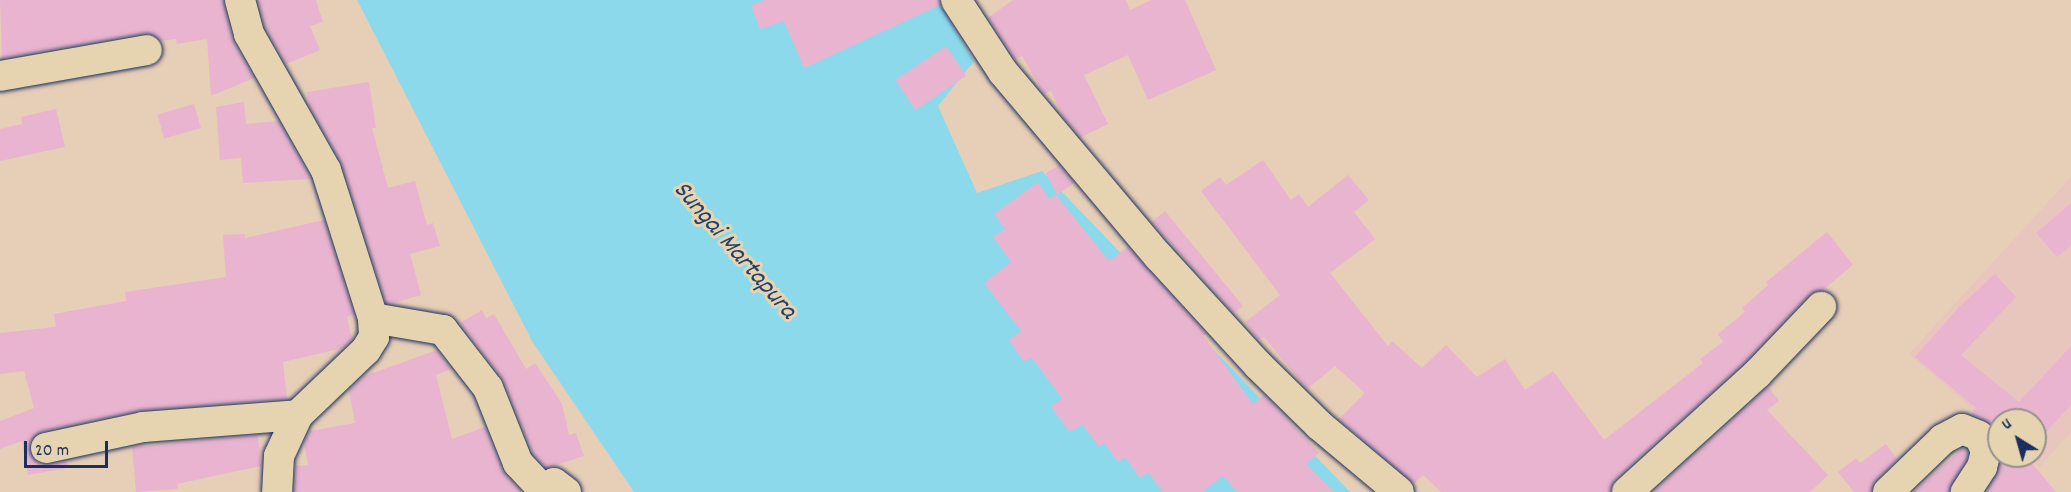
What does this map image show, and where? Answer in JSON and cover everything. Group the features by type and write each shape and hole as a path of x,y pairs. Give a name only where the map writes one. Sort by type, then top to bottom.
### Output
{"street":[{"path":"240,0 249,34 326,170 373,318 374,338 366,350 298,415 279,456 277,492"},
{"path":"956,0 1003,72 1167,265 1319,425 1399,492"},
{"path":"0,76 147,50"},
{"path":"1627,492 1743,388 1821,307"},
{"path":"373,318 442,330 488,388 518,463 542,489 554,483 566,492"},
{"path":"46,448 143,427 298,415"},
{"path":"1888,492 1943,439 1962,429 1979,436 1986,451 1982,467 1966,492"}],"shaded area":[{"path":"2071,177 2071,432 2047,459 2047,408 1987,408 1987,422 1909,354"}],"water":[{"name":"Sungai Martapura","path":"357,0 937,0 974,61 938,106 977,193 1042,171 1350,492 634,492 532,341"}],"building":[{"path":"0,0 223,0 232,39 254,78 211,96 207,39 177,44 176,39 161,41 145,33 2,58"},
{"path":"258,0 316,0 323,22 310,26 320,50 286,64 265,27"},
{"path":"765,0 939,0 940,5 804,68 784,21 760,29 751,5"},
{"path":"1013,0 1126,0 1130,10 1151,0 1185,0 1216,70 1148,100 1128,55 1084,75 1108,124 1081,137 1063,117 1051,91 1044,94 1022,56 1015,59 990,20 989,17"},
{"path":"946,46 966,76 916,110 895,80"},
{"path":"369,82 376,128 372,128 388,188 415,181 427,225 433,223 440,246 410,254 421,295 391,304 386,303 342,165 309,105 307,92"},
{"path":"244,102 246,124 279,121 311,179 243,183 241,158 220,160 216,107"},
{"path":"194,104 201,128 164,139 157,114"},
{"path":"56,109 65,147 0,161 0,129 22,124 21,117"},
{"path":"1263,160 1291,200 1299,194 1308,207 1348,175 1369,200 1354,212 1375,239 1330,273 1388,346 1392,341 1422,368 1446,345 1477,377 1505,359 1525,390 1553,371 1604,440 1703,363 1700,359 1723,342 1718,334 1745,312 1742,308 1768,285 1766,282 1827,232 1853,265 1823,290 1809,295 1745,362 1615,479 1610,492 1441,492 1423,475 1414,484 1339,419 1365,393 1335,366 1307,389 1264,337 1259,340 1245,322 1280,295 1201,191 1220,177 1226,185"},
{"path":"1059,165 1074,183 1057,195 1046,173"},
{"path":"1038,182 1049,199 1056,195 1109,261 1128,247 1206,334 1203,336 1253,404 1264,395 1319,453 1306,464 1334,492 1237,492 1223,476 1202,492 1163,492 1148,472 1140,478 1125,457 1118,462 1104,443 1099,447 1082,424 1070,432 1051,407 1062,398 1031,357 1024,362 1009,340 1021,331 984,283 1011,262 993,237 1005,229 994,214"},
{"path":"2071,203 2071,245 2057,257 2036,233"},
{"path":"1165,211 1243,306 1234,313 1152,222"},
{"path":"324,220 354,314 347,317 352,340 343,348 283,362 287,399 142,410 42,431 30,442 33,459 41,465 67,461 68,468 28,475 22,441 0,449 0,421 34,408 24,371 0,374 0,333 56,327 54,314 126,301 125,292 226,277 223,235 245,234 245,238"},
{"path":"1995,274 2016,297 1961,355 2019,402 2071,346 2071,405 2047,431 2047,408 1987,408 1987,422 1971,414 1976,408 1915,357 1960,306"},
{"path":"482,310 486,318 494,314 526,369 535,363 562,404 569,435 576,433 584,456 546,468 533,454 504,381 460,323"},
{"path":"437,350 451,369 436,375 452,439 485,427 502,470 521,492 294,492 296,466 308,465 304,442 310,431 355,423 349,390 362,377"},
{"path":"1768,387 1779,401 1767,410 1828,475 1810,492 1653,492"},
{"path":"258,435 261,466 177,484 178,489 136,492 132,447"},
{"path":"1886,444 1897,459 1876,480 1871,492 1854,492 1838,472 1856,458 1860,463"},
{"path":"1963,448 1968,453 1966,460 1949,492 1913,492"},
{"path":"1997,468 2036,468 2056,492 1986,492"}]}
